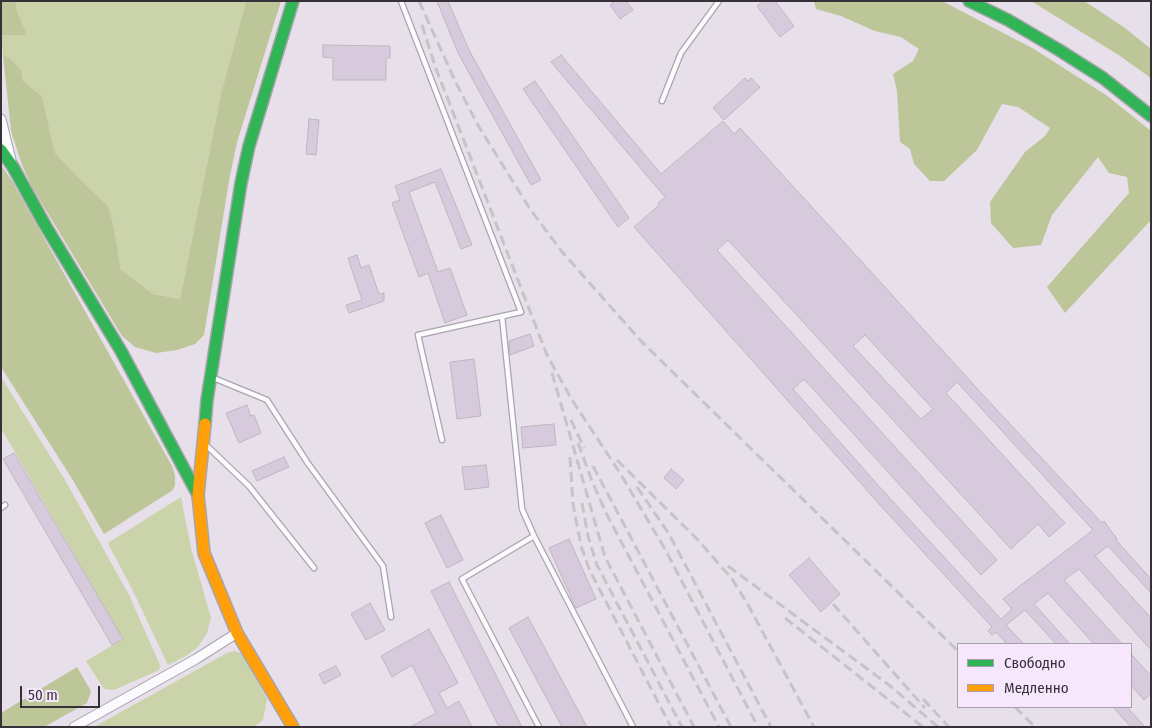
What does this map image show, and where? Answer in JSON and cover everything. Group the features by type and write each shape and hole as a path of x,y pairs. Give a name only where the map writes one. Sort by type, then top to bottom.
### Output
{"street":[{"path":"293,1 249,146 241,183 210,377 198,494 204,553 213,579 237,634 293,727"},
{"path":"969,1 1008,20 1059,50 1103,78 1151,116"},
{"path":"1,119 13,166"},
{"path":"1,150 13,166 45,225 121,351 198,494"},
{"path":"74,727 237,634"}],"lane":[{"path":"401,1 521,312 418,335 442,440"},
{"path":"662,101 681,53 718,1"},
{"path":"502,316 522,509 534,536 633,727"},
{"path":"210,377 267,400 307,462 383,566 391,617"},
{"path":"202,442 249,486 314,568"},
{"path":"534,536 462,579 539,727"}],"green space":[{"path":"1,1 16,1 16,8 27,35 1,35"},
{"path":"16,1 246,1 221,94 180,299 153,294 119,269 116,239 109,207 55,153 42,96 23,81 21,70 11,59 3,55 1,35 27,35 16,8"},
{"path":"246,1 281,1 237,142 204,335 195,344 177,350 156,353 135,347 122,336 32,187 22,165 11,131 3,55 11,59 21,70 23,81 42,96 55,153 109,207 120,269 153,294 180,299 221,94"},
{"path":"814,1 942,1 1034,49 1106,95 1151,131 1151,220 1065,313 1047,287 1129,193 1127,177 1109,173 1098,157 1052,215 1041,245 1013,248 991,223 990,202 1025,152 1045,136 1050,128 1018,107 1002,104 977,150 944,181 930,181 914,164 910,149 900,142 897,91 893,74 913,61 919,49 901,37 875,31 841,16 816,9"},
{"path":"1031,1 1084,1 1125,28 1151,49 1151,78 1117,54"},
{"path":"1,165 12,181 172,466 175,476 173,490 104,534 71,477 1,367"},
{"path":"1,377 65,480 129,595 160,665 159,670 114,690 104,689 86,661 123,639 1,428"},
{"path":"181,497 191,548 211,618 207,633 198,647 186,656 168,665 108,543"},
{"path":"234,651 240,653 245,658 267,699 263,720 256,725 257,727 94,727 227,653"},
{"path":"77,667 91,691 87,703 44,727 1,727 1,713"}],"building":[{"path":"437,1 448,1 469,50 541,180 531,185 458,53"},
{"path":"615,1 626,1 633,10 620,19 610,5"},
{"path":"763,1 775,1 794,26 780,37 757,6"},
{"path":"323,45 390,46 390,58 386,58 386,80 333,80 333,58 323,57"},
{"path":"561,55 661,174 723,121 734,134 740,128 983,395 1102,523 1104,521 1116,540 1151,579 1151,593 1108,546 1095,556 1151,618 1151,650 1079,569 1064,580 1121,643 1093,643 1048,593 1034,604 1069,643 1055,643 1025,610 1006,625 1023,643 1006,643 996,632 992,635 988,631 992,627 880,505 634,227 659,205 658,203 665,197 551,62","holes":["728,240 1011,549 1038,524 1049,537 1065,523 946,393 957,382 1093,530 1003,599 1012,609 1001,619 885,493 793,389 804,379 981,575 997,560 717,250","865,335 933,409 921,419 853,346"]},
{"path":"745,78 748,81 751,78 760,87 724,120 713,108"},
{"path":"535,81 629,218 618,227 523,89"},
{"path":"309,119 319,120 316,155 306,154"},
{"path":"441,169 472,245 461,249 435,182 409,192 438,272 450,268 467,315 445,323 428,273 419,277 392,203 400,200 395,186"},
{"path":"357,255 361,268 369,265 379,294 384,293 384,301 349,313 346,305 362,300 348,258"},
{"path":"530,334 534,346 510,355 509,341"},
{"path":"474,359 481,416 457,419 450,362"},
{"path":"247,405 251,416 254,415 261,433 239,443 226,413"},
{"path":"554,424 556,445 523,448 521,427"},
{"path":"14,453 123,639 112,645 3,459"},
{"path":"284,457 289,467 257,481 252,471"},
{"path":"486,465 489,487 465,490 462,467"},
{"path":"671,469 684,480 676,489 664,478"},
{"path":"441,515 463,560 447,568 425,523"},
{"path":"569,539 596,599 576,608 549,548"},
{"path":"809,558 840,594 821,612 789,575"},
{"path":"449,582 522,727 499,727 431,591"},
{"path":"370,603 385,630 366,640 351,614"},
{"path":"528,617 587,727 562,727 509,628"},
{"path":"429,629 458,683 439,693 447,708 459,701 472,727 410,727 436,713 412,665 392,677 381,656"},
{"path":"1132,655 1151,676 1151,694 1144,700 1132,686"},
{"path":"336,666 341,675 324,684 319,674"},
{"path":"1114,708 1128,708 1145,727 1131,727"}],"railway":[{"path":"419,1 456,83 479,127 530,209 563,253 641,341 957,650"},
{"path":"422,25 435,66 547,355 572,400 620,473 666,551 758,727"},
{"path":"552,373 605,557 694,727"},
{"path":"571,420 584,448"},
{"path":"578,443 606,513 719,727"},
{"path":"570,457 573,504 581,546 590,571 671,727"},
{"path":"617,460 698,540 732,579 814,727"},
{"path":"593,466 731,727"},
{"path":"637,487 669,534 771,727"},
{"path":"582,503 588,536 597,565 682,727"},
{"path":"728,566 889,685 938,727"},
{"path":"833,604 925,708"},
{"path":"785,618 923,727"},
{"path":"923,699 949,727"},
{"path":"1016,708 1035,727"}],"traffic: fast":[{"path":"205,424 207,400 241,183 249,146 293,1"},
{"path":"969,1 1008,20 1059,50 1103,78 1151,116"},
{"path":"1,150 13,167 45,225 121,351 198,495"}],"traffic: slow":[{"path":"205,424 198,495 204,553 237,633 293,727"}]}
